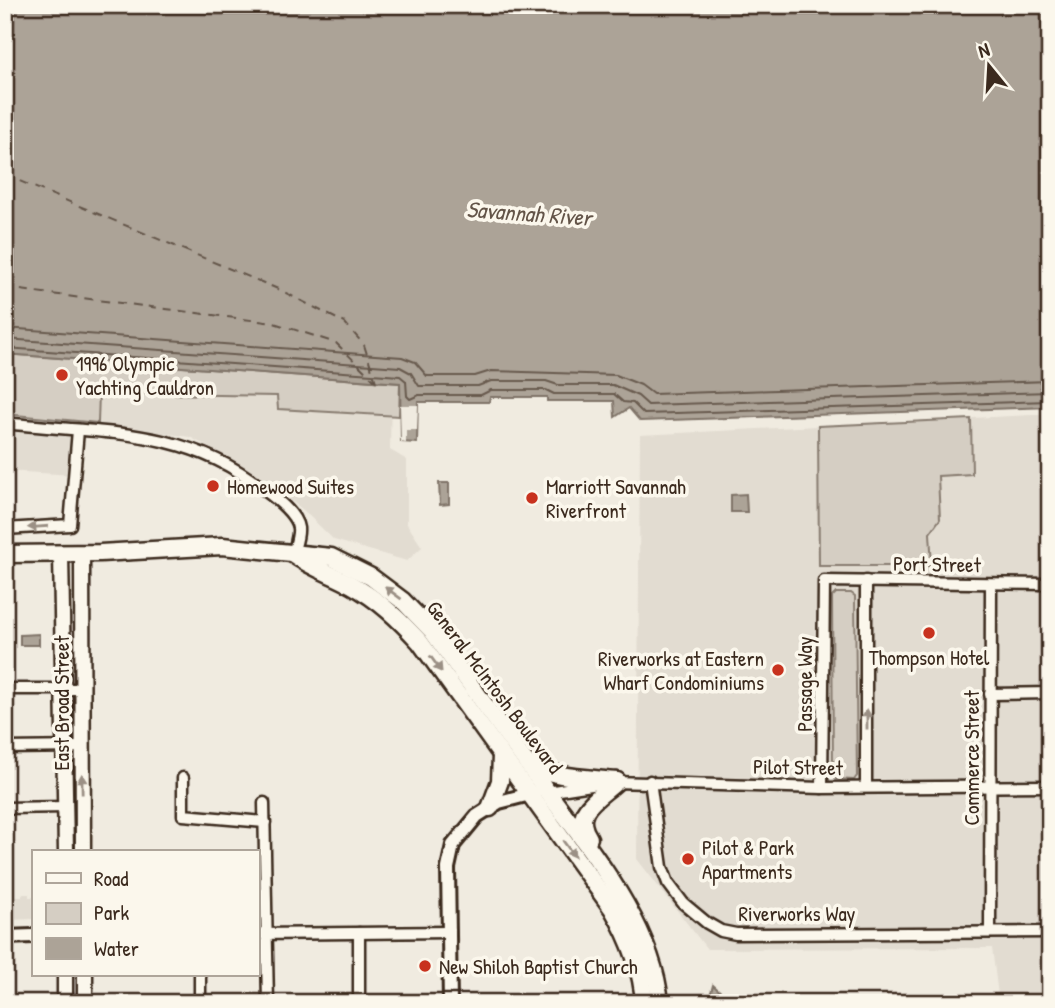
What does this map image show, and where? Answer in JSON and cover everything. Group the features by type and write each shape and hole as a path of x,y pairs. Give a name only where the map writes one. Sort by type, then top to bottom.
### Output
{"main road":[{"name":"General McIntosh Boulevard","path":"5,554 100,553 222,546 331,557 371,577 403,601 432,631 627,908 645,944 660,1003"},
{"name":"East Broad Street","path":"61,553 66,850"},
{"name":"East Broad Street","path":"82,553 83,850"},
{"name":"General McIntosh Boulevard","path":"293,554 310,567 351,584 392,612 420,642 612,908 628,935 643,982 644,1003"},
{"path":"490,808 500,781 501,755"},
{"path":"525,761 544,771 617,781"},
{"path":"617,781 591,803 582,820 583,830 614,874 627,908"},
{"path":"65,976 65,1003"},
{"path":"85,976 85,1003"}],"street":[{"path":"5,423 165,440 201,452 232,467 272,496 294,519 298,529 293,554"},
{"path":"5,529 70,525 78,430"},
{"name":"Port Street","path":"824,580 1050,584"},
{"name":"Passage Way","path":"822,788 824,580"},
{"path":"866,582 866,788"},
{"name":"Commerce Street","path":"990,931 991,584"},
{"path":"5,689 81,688"},
{"path":"990,694 1050,693"},
{"path":"5,748 82,747"},
{"path":"184,778 183,815 265,822"},
{"name":"Pilot Street","path":"547,792 617,781 822,788 1050,786"},
{"name":"Riverworks Way","path":"650,781 662,867 668,883 683,903 721,931 736,934 1050,932"},
{"path":"450,1003 448,868 453,845 477,816 499,802 529,793 547,792"},
{"path":"264,803 262,934 268,1003"},
{"path":"5,808 66,807"},
{"path":"262,934 450,932"},
{"path":"359,933 359,1003"},
{"path":"5,936 32,936"},
{"path":"200,976 200,1003"}],"shaded area":[{"path":"5,369 391,393 390,450 407,460 407,524 422,547 407,561 334,540 302,509 251,471 190,437 76,421 75,475 5,471"},
{"path":"1050,414 1050,1003 999,1003 992,948 707,949 637,859 640,435"},
{"path":"22,894 29,894 29,897 32,897 32,919 5,920 5,897 22,897"}],"green space":[{"path":"5,354 400,383 399,416 278,409 277,396 99,393 98,423 5,414"},
{"path":"971,419 972,474 938,476 940,519 930,533 932,566 819,566 818,426"},
{"path":"836,593 851,593 855,596 857,776 854,780 836,779 833,776 832,597"}],"water":[{"name":"Savannah River","path":"5,5 1050,5 1050,407 640,421 629,408 615,417 614,401 547,401 547,397 490,397 489,402 418,402 417,443 401,442 400,383 5,354"},
{"path":"439,483 449,483 449,504 440,505"},
{"path":"746,494 747,512 731,512 731,495"},
{"path":"39,634 39,645 20,645 20,635"},
{"path":"713,985 733,1003 708,1003"}],"pier":[{"path":"400,405 418,405 417,430 406,430 406,443 401,442"}],"ferry route":[{"path":"5,175 278,289 345,323 364,345 376,382"},
{"path":"5,288 274,323 336,343 375,381"}],"place":[{"name":"1996 Olympic Yachting Cauldron","path":"62,375"},
{"name":"Homewood Suites","path":"213,486"},
{"name":"Marriott Savannah Riverfront","path":"532,498"},
{"name":"Thompson Hotel","path":"929,633"},
{"name":"Riverworks at Eastern Wharf Condominiums","path":"778,670"},
{"name":"Pilot & Park Apartments","path":"688,859"},
{"name":"New Shiloh Baptist Church","path":"425,966"}]}
